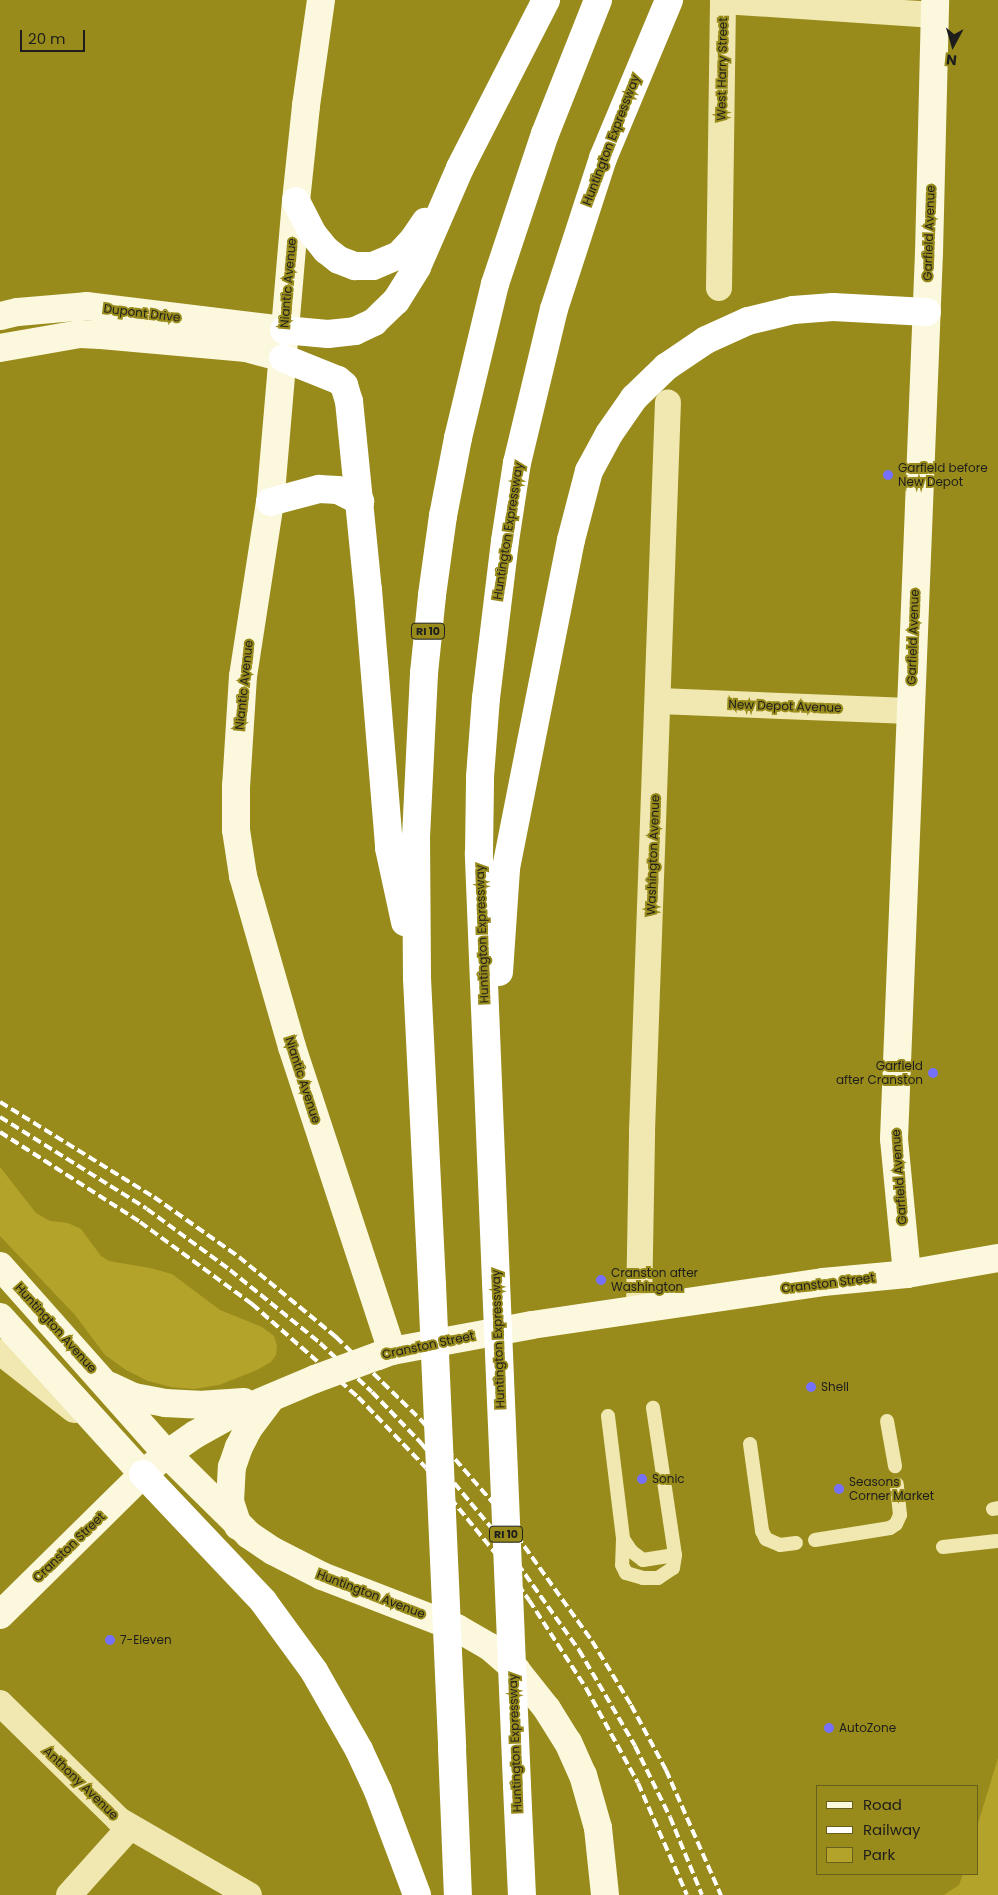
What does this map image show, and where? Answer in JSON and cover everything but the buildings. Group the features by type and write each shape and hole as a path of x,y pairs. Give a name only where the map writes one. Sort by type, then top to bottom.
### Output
{"highway":[{"path":"284,330 328,334 346,333 365,327 385,312 403,291 417,267 460,168 546,0"},
{"name":"RI 10","path":"458,1895 417,978 416,837 419,752 432,595 443,516 475,362 495,284 545,134 598,0"},
{"name":"Huntington Expressway","path":"522,1895 480,889 480,777 486,698 504,541 517,463 554,309 603,158 669,0"},
{"path":"296,201 313,234 326,250 347,264 373,266 390,260 410,244 460,168"},
{"path":"491,1171 499,965 506,868 576,516 589,472 598,452 620,416 650,381 686,352 726,330 772,314 813,308 840,307 927,312"},
{"path":"283,358 332,376 344,385 352,411 389,848 417,978"},
{"path":"270,502 319,489 338,490 360,501"},
{"path":"143,1474 263,1601 314,1671 359,1750 378,1791 418,1895"}],"street":[{"name":"Niantic Avenue","path":"321,0 306,106 296,201 270,502 243,676 236,786 238,839 245,884 292,1047 385,1353"},
{"name":"West Harry Street","path":"719,288 723,2 935,8"},
{"name":"Garfield Avenue","path":"907,1274 894,1139 927,312 935,8"},
{"path":"0,295 86,306"},
{"name":"Dupont Drive","path":"0,316 18,312 86,306 284,330"},
{"name":"Dupont Drive","path":"0,348 80,334 100,334 246,348 283,358"},
{"name":"Washington Avenue","path":"639,1309 642,1131 659,701 668,402"},
{"name":"New Depot Avenue","path":"659,701 910,711"},
{"name":"Cranston Street","path":"0,1615 143,1474 167,1454 215,1423 272,1396 385,1353 532,1325 823,1282 907,1274 998,1258"},
{"name":"Huntington Avenue","path":"0,1266 167,1454 238,1526 266,1547 322,1576 422,1613 474,1637 504,1658 516,1670 547,1709 568,1742 583,1774 598,1828 605,1895"},
{"path":"0,1317 143,1474"},
{"path":"0,1352 103,1432"},
{"path":"105,1382 134,1396 166,1404 216,1405 272,1396"},
{"path":"238,1526 230,1502 232,1468 248,1429 272,1396"},
{"name":"Anthony Avenue","path":"0,1703 109,1812 130,1827 250,1895"},
{"path":"69,1895 130,1827"}],"lane":[{"path":"608,1416 623,1539 622,1565 626,1573 643,1578 658,1578 673,1568 675,1555 653,1408"},
{"path":"888,1421 894,1466"},
{"path":"750,1444 762,1530 766,1539 773,1544 780,1545 796,1543"},
{"path":"815,1540 890,1528 896,1524 900,1515 897,1484"},
{"path":"623,1539 631,1551 643,1560 675,1555"},
{"path":"944,1547 998,1541"}],"green space":[{"path":"0,1167 36,1213 50,1221 68,1223 81,1229 101,1256 109,1261 172,1274 220,1310 262,1327 274,1336 277,1346 276,1355 271,1362 257,1370 219,1385 194,1389 171,1387 148,1381 126,1370 105,1355 75,1315 0,1236"},
{"path":"998,1758 998,1895 944,1895 959,1885 963,1875 978,1875 978,1824"}],"railway":[{"path":"0,1102 154,1197 239,1257 336,1337 421,1420 494,1504 592,1641 631,1705 666,1770 721,1895"},
{"path":"0,1117 147,1209 230,1270 320,1343 372,1392 421,1443 495,1532 579,1650 635,1746 670,1817 702,1895"},
{"path":"0,1132 140,1222 252,1304 358,1397 426,1468 495,1553 529,1600 586,1688 638,1783 687,1895"}],"place":[{"name":"Garfield before New Depot","path":"888,475"},
{"name":"Garfield after Cranston","path":"933,1073"},
{"name":"Cranston after Washington","path":"601,1280"},
{"name":"Shell","path":"811,1387"},
{"name":"Sonic","path":"642,1479"},
{"name":"Seasons Corner Market","path":"839,1489"},
{"name":"7-Eleven","path":"110,1640"},
{"name":"AutoZone","path":"829,1728"}]}
